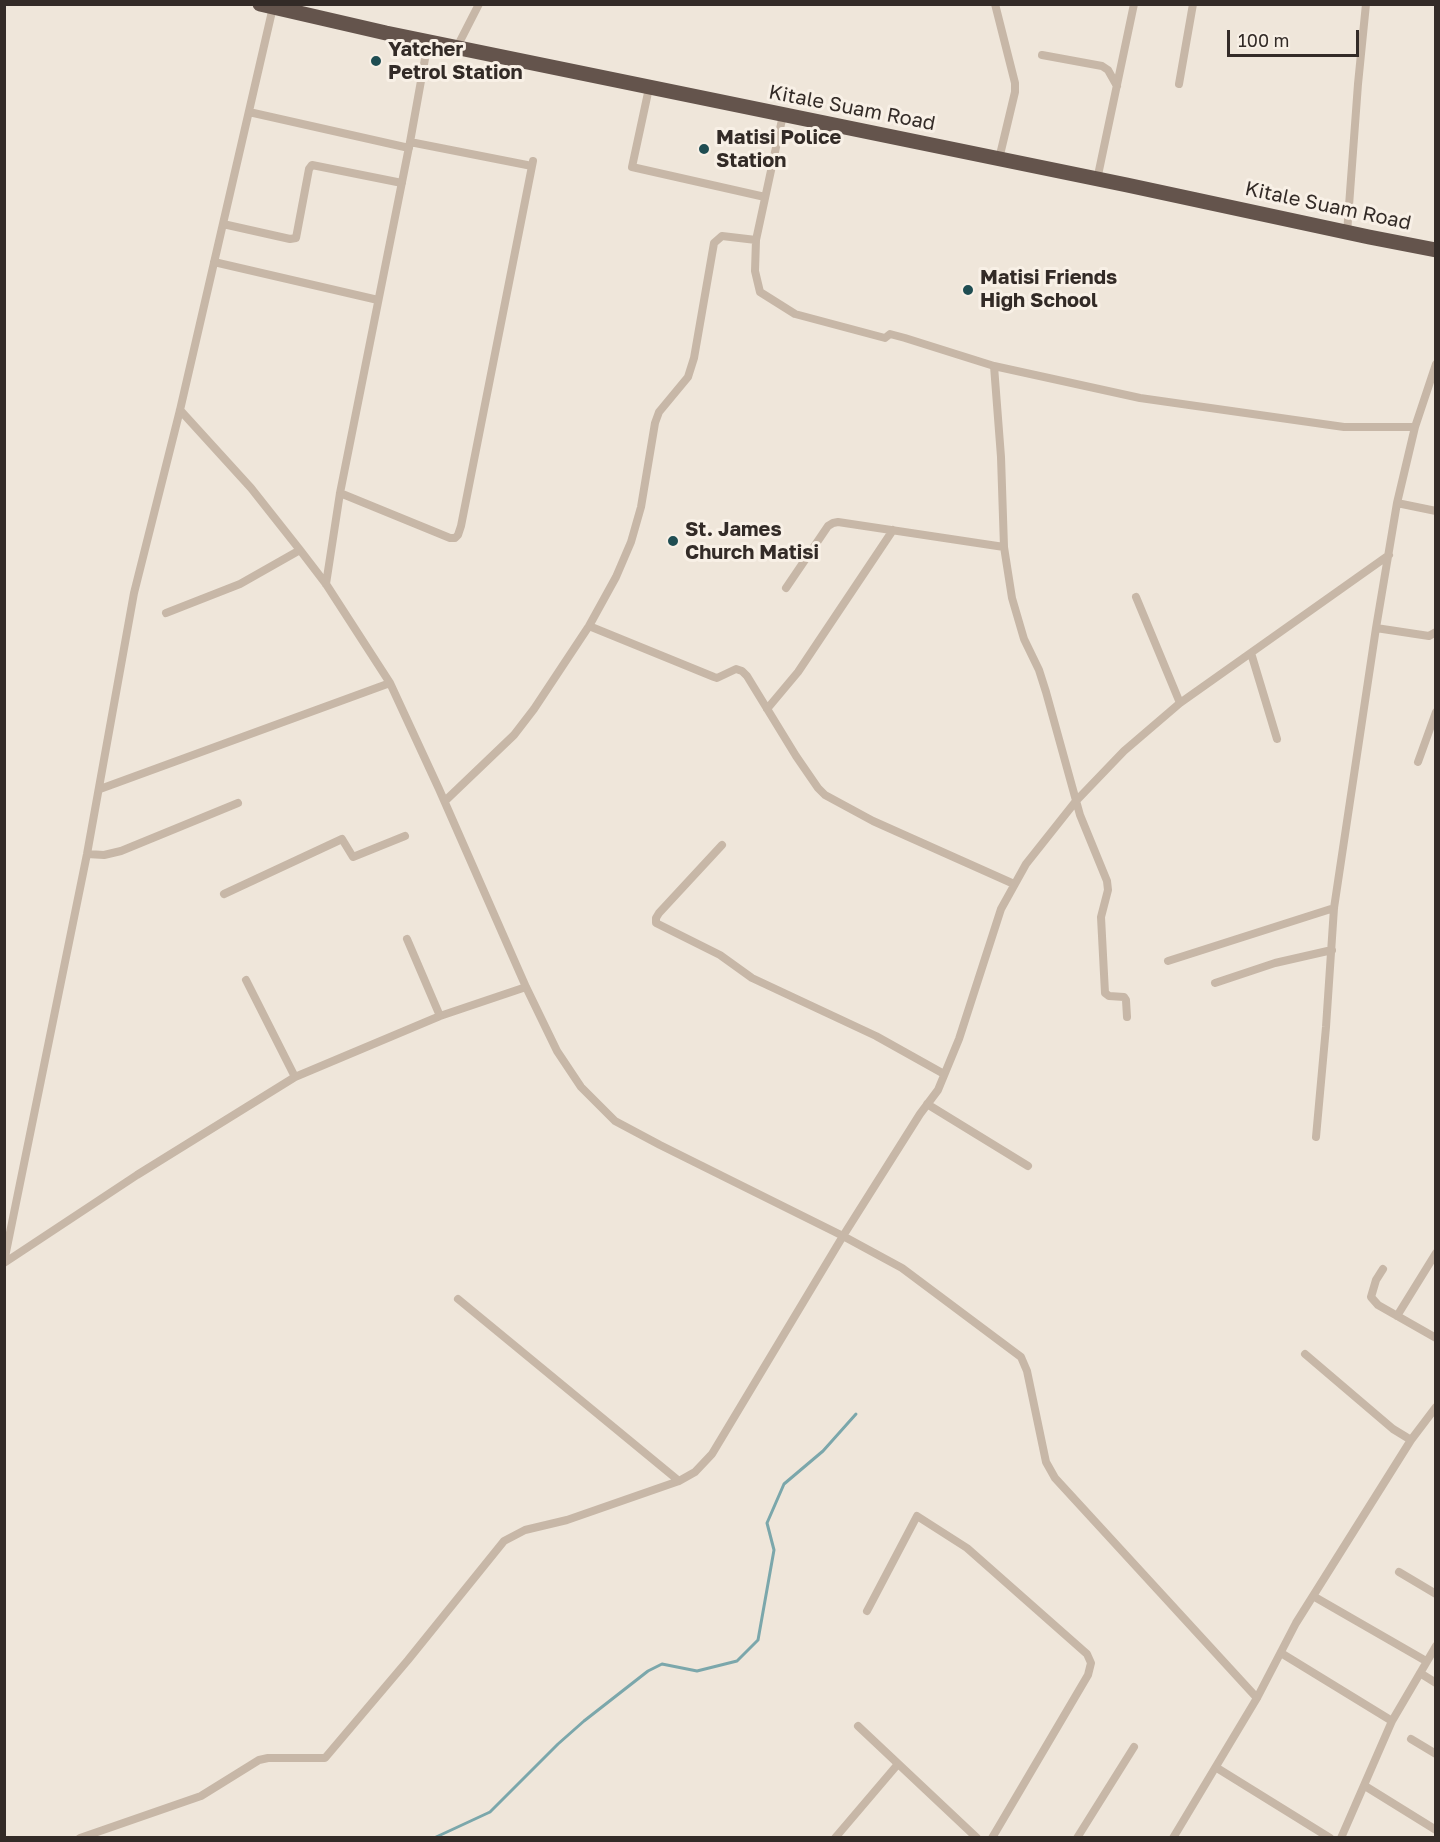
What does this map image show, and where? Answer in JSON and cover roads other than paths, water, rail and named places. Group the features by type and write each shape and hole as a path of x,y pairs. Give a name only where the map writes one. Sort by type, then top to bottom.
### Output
{"highway":[{"name":"Kitale Suam Road","path":"266,6 428,42 1436,250"}],"street":[{"path":"457,47 479,4"},
{"path":"995,4 1015,92 999,159"},
{"path":"1097,180 1134,4"},
{"path":"1179,84 1193,4"},
{"path":"1347,233 1366,4"},
{"path":"4,1263 100,789 134,593 180,410 249,112 266,6"},
{"path":"326,584 340,493 428,42"},
{"path":"1042,55 1102,66 1108,70 1117,86"},
{"path":"649,88 632,167 765,197"},
{"path":"249,112 409,145 533,163 458,535 450,538 340,493"},
{"path":"783,116 756,240 755,271 760,292 795,314 885,338 890,334 994,366 1140,398 1344,427 1414,427"},
{"path":"223,224 290,239 296,238 309,169 312,165 402,183"},
{"path":"445,801 514,735 589,626 616,577 631,542 641,507 655,423 659,412 688,377 694,358 714,243 722,236 756,240"},
{"path":"214,262 378,300"},
{"path":"1316,1137 1334,908 1376,628 1397,503 1414,427 1436,364"},
{"path":"994,366 1001,457 1004,547 1015,609 1024,639 1039,670 1046,692 1076,801 1107,880 1108,890 1101,917 1105,993 1126,1000 1127,1017"},
{"path":"180,410 251,488 300,550 326,584 390,683 445,801 526,987 557,1051 581,1087 615,1121 903,1268 1021,1357 1027,1371 1046,1462 1055,1478 1257,1698"},
{"path":"1397,503 1436,511"},
{"path":"786,588 828,526 838,522 1004,547"},
{"path":"767,709 798,672 893,530"},
{"path":"166,613 240,584 300,550"},
{"path":"80,1838 201,1796 259,1760 325,1758 415,1652 504,1541 525,1530 567,1520 679,1481 695,1472 712,1454 843,1236 938,1090 959,1039 1000,909 1026,864 1076,801 1124,751 1180,703 1389,555"},
{"path":"1136,597 1180,703"},
{"path":"589,626 717,678 739,670 747,676 796,756 825,795 873,821 1014,884"},
{"path":"1376,628 1429,636 1436,632"},
{"path":"1251,653 1276,739"},
{"path":"100,789 390,683"},
{"path":"1418,762 1436,712"},
{"path":"87,854 104,855 121,851 238,803"},
{"path":"224,894 342,839 353,857 405,836"},
{"path":"722,845 659,913 656,923 720,955 752,978 876,1036 944,1074"},
{"path":"1168,961 1334,908"},
{"path":"406,939 440,1016"},
{"path":"1215,983 1275,963 1332,950"},
{"path":"246,980 295,1077"},
{"path":"4,1263 137,1175 295,1077 440,1016 526,987"},
{"path":"927,1104 1028,1166"},
{"path":"4,1224 12,1218"},
{"path":"1397,1316 1436,1253"},
{"path":"1383,1269 1376,1280 1371,1297 1378,1305 1436,1338"},
{"path":"458,1299 679,1481"},
{"path":"1305,1354 1393,1429 1411,1440"},
{"path":"1173,1838 1257,1698 1296,1623 1411,1440 1436,1407"},
{"path":"867,1611 917,1516 968,1548 1087,1654 1091,1663 1088,1675 992,1838"},
{"path":"1399,1572 1436,1594"},
{"path":"1313,1596 1426,1662"},
{"path":"1341,1838 1392,1721 1436,1646"},
{"path":"1281,1653 1392,1721"},
{"path":"1420,1673 1436,1683"},
{"path":"858,1726 973,1836"},
{"path":"1411,1739 1436,1754"},
{"path":"1077,1838 1134,1746"},
{"path":"835,1838 898,1764"},
{"path":"1216,1768 1330,1838"},
{"path":"1365,1786 1436,1830"}],"waterway":[{"path":"434,1838 490,1812 558,1744 648,1671 662,1664 697,1671 737,1661 758,1640 774,1550 767,1523 784,1484 823,1451 856,1414"}],"place":[{"name":"Yatcher Petrol Station","path":"376,61"},
{"name":"Matisi Police Station","path":"704,149"},
{"name":"Matisi Friends High School","path":"968,290"},
{"name":"St. James Church Matisi","path":"673,541"}]}
